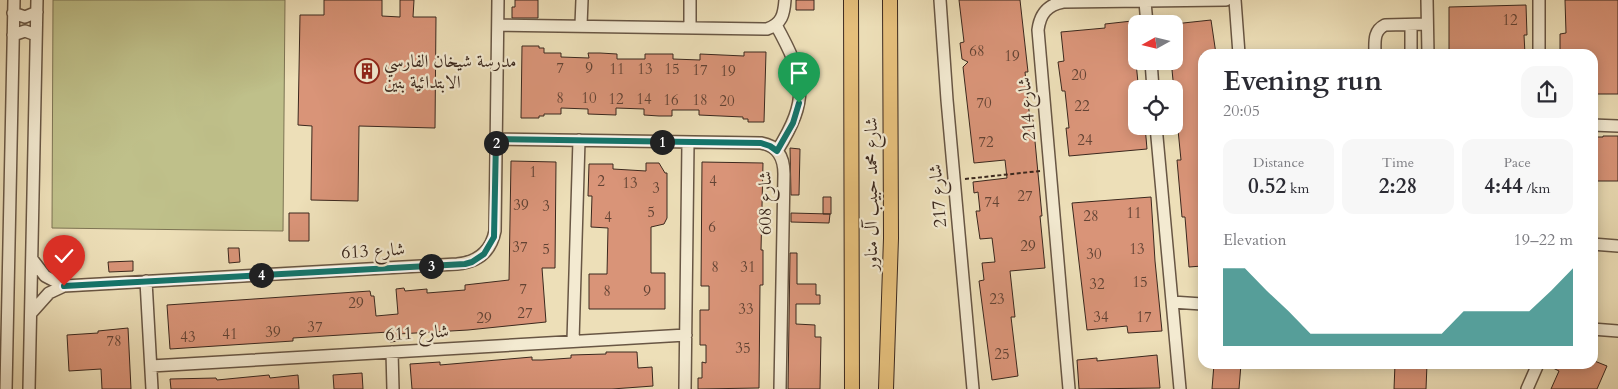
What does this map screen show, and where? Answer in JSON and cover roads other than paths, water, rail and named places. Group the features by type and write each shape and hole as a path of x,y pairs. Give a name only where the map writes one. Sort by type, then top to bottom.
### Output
{"main road":[{"name":"شارع محمد حبيب آل مناور","path":"850,0 852,389"},
{"name":"شارع محمد حبيب آل مناور","path":"886,389 891,238 890,0"}],"street":[{"path":"6,389 3,365 7,332 14,0"},
{"path":"29,389 37,0"},
{"name":"شارع 613","path":"32,312 49,293 64,286 458,264 472,262 484,254 494,237 498,0"},
{"path":"581,25 582,0"},
{"path":"690,0 690,27"},
{"path":"498,25 762,29 776,25 784,14 785,0"},
{"name":"شارع 217","path":"940,0 973,389"},
{"name":"شارع 214","path":"1069,389 1038,30 1042,14 1054,4 1063,2 1226,0"},
{"path":"1235,0 1239,49"},
{"path":"1427,0 1428,49"},
{"path":"1539,0 1539,49"},
{"path":"1146,2 1147,15"},
{"path":"14,13 25,17 37,12"},
{"path":"1375,49 1376,33 1380,28 1427,24"},
{"path":"776,25 796,64 800,90 799,103 793,123 777,151"},
{"path":"1411,25 1411,49"},
{"path":"13,35 25,31 36,35"},
{"path":"1598,125 1618,126"},
{"path":"1157,135 1180,389"},
{"name":"شارع 608","path":"496,139 761,143 777,151 783,162 784,174 780,389"},
{"path":"573,341 579,140"},
{"path":"685,389 688,143"},
{"path":"1598,244 1618,246"},
{"path":"32,258 45,276 64,286"},
{"path":"0,291 8,281"},
{"path":"146,281 152,389"},
{"path":"1172,302 1198,304"},
{"path":"0,320 7,332"},
{"path":"1598,329 1618,331"},
{"name":"شارع 611","path":"151,366 686,335"},
{"path":"392,352 393,389"},
{"path":"1527,389 1536,369"}],"place":[{"name":"مدرسة شيخان الفارسي الابتدائية بنين","path":"367,71"}]}
